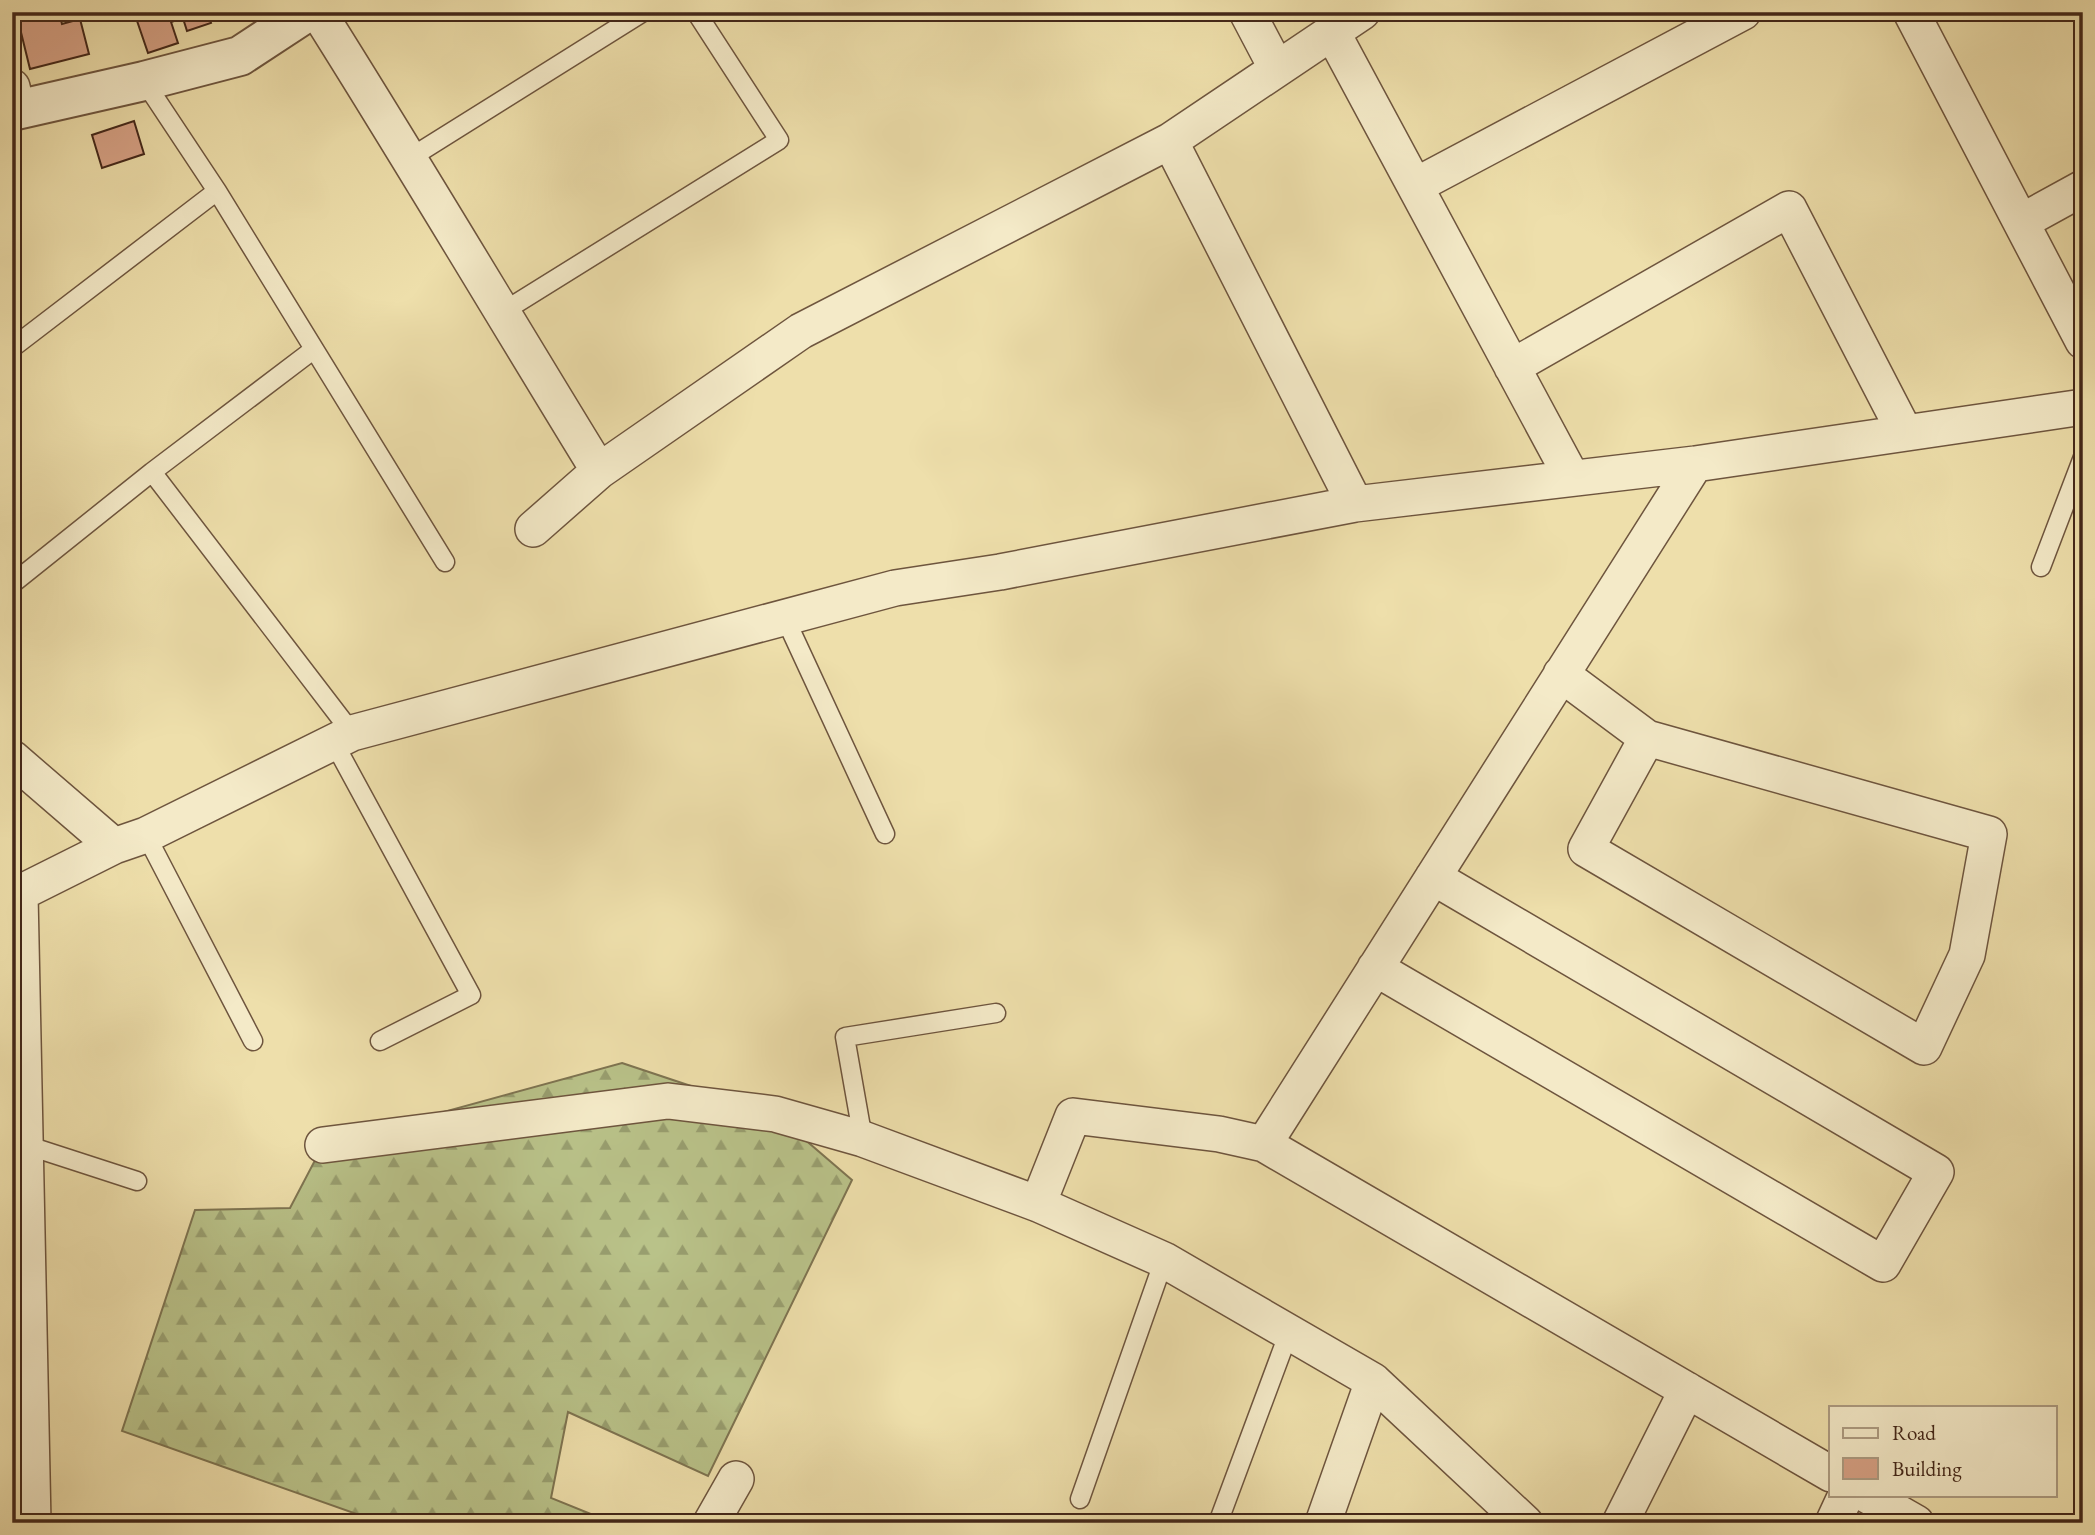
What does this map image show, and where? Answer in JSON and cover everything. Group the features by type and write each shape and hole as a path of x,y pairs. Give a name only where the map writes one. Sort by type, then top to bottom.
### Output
{"street":[{"path":"14,102 144,81 240,56 307,12"},
{"path":"318,12 410,158 501,313 599,471"},
{"path":"1247,12 1277,69"},
{"path":"533,529 599,471 801,331 1170,141 1362,12"},
{"path":"1415,186 1743,12"},
{"path":"1911,12 2083,341"},
{"path":"1332,32 1572,478"},
{"path":"1170,141 1355,504"},
{"path":"2021,222 2083,188"},
{"path":"1512,368 1789,209 1905,433"},
{"path":"33,1523 26,1146 16,896 114,846 146,835 342,737 895,589 1000,572 1355,504 1695,464 2083,407"},
{"path":"1264,1144 1695,464"},
{"path":"1561,674 1647,738 1989,835 1967,955 1924,1047 1586,849 1647,738"},
{"path":"12,758 114,846"},
{"path":"1375,968 1883,1264 1936,1172 1433,877"},
{"path":"323,1145 668,1101 775,1114 863,1139 1038,1204 1164,1260 1289,1332 1373,1381 1525,1523"},
{"path":"1038,1204 1073,1116 1219,1134 1264,1144 1829,1473"},
{"path":"1323,1523 1373,1381"},
{"path":"1620,1523 1687,1390"},
{"path":"722,1519 736,1479"},
{"path":"1833,1523 1846,1496"},
{"path":"1869,1496 1916,1523"}],"lane":[{"path":"410,158 643,12"},
{"path":"501,313 779,140 696,12"},
{"path":"144,81 217,191 445,562"},
{"path":"12,348 217,191"},
{"path":"12,584 152,472 313,350"},
{"path":"2041,567 2083,457"},
{"path":"152,472 342,737 471,995 380,1041"},
{"path":"785,618 885,834"},
{"path":"146,835 253,1041"},
{"path":"863,1139 845,1037 996,1013"},
{"path":"26,1146 136,1181"},
{"path":"1080,1499 1164,1260"},
{"path":"1218,1523 1289,1332"}],"green space":[{"path":"622,1063 775,1114 852,1180 708,1476 568,1412 551,1498 613,1523 382,1523 122,1431 195,1210 290,1208 323,1145"}],"building":[{"path":"16,12 59,12 62,24 80,19 89,54 30,69"},
{"path":"134,12 178,12 180,19 171,22 178,43 148,53"},
{"path":"181,12 207,12 211,23 187,31"},
{"path":"134,121 144,154 102,168 92,135"}]}
